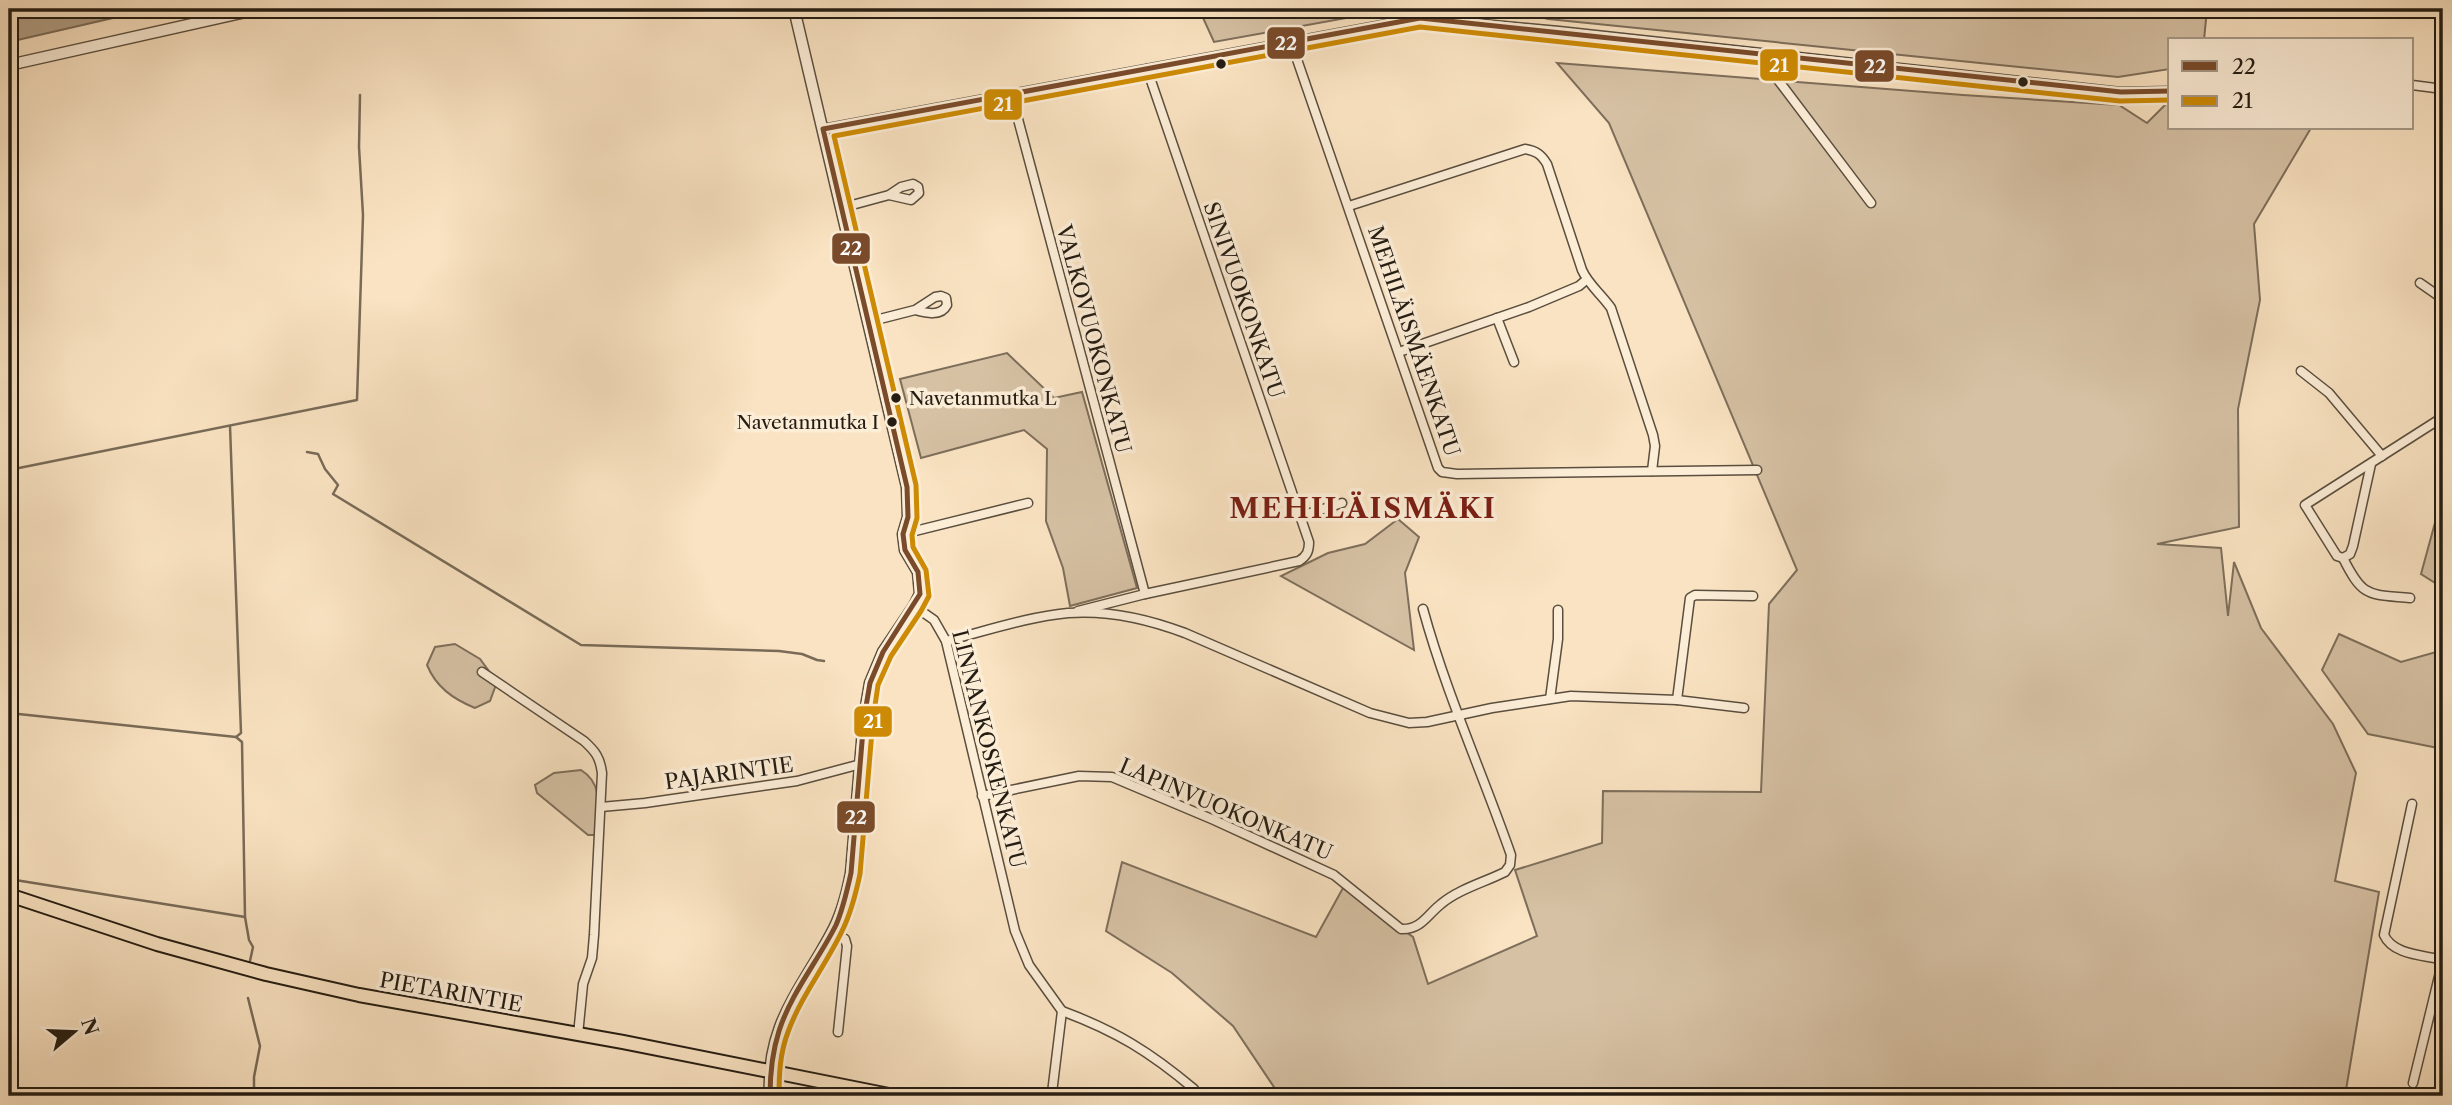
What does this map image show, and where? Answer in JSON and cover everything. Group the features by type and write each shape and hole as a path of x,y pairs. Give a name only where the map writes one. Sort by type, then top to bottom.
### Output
{"main road":[{"name":"PIETARINTIE","path":"9,895 124,934 266,974 359,995 894,1096"}],"street":[{"path":"9,65 259,9"},
{"path":"770,1096 769,1073 777,1034 787,1009 841,914 851,873 870,683 883,652 920,594 918,572 905,550 903,534 909,500 794,9"},
{"path":"823,129 1419,18 1559,30 2121,92 2168,91"},
{"name":"MEHILÄISMÄENKATU","path":"1291,42 1438,468 1442,472 1757,470"},
{"path":"1762,54 1772,72 1871,203"},
{"name":"SINIVUOKONKATU","path":"1145,594 1299,561 1306,556 1309,542 1147,69"},
{"path":"2414,85 2443,89"},
{"name":"VALKOVUOKONKATU","path":"1011,93 1145,594"},
{"path":"1349,206 1525,149 1534,150 1541,155 1547,164 1586,280 1599,291 1611,308 1653,435 1655,446 1652,471"},
{"path":"841,208 889,195"},
{"path":"1399,352 1566,292 1586,280"},
{"path":"2420,283 2443,299"},
{"path":"868,322 915,310"},
{"path":"1497,318 1514,362"},
{"path":"2301,371 2329,393 2382,456"},
{"path":"2410,598 2372,595 2363,590 2355,582 2343,558 2337,556 2305,505 2443,417"},
{"path":"2343,558 2350,554 2353,546 2371,464"},
{"path":"903,534 1028,503"},
{"path":"1301,516 1342,503"},
{"path":"946,641 1145,594"},
{"path":"1677,700 1690,598 1695,595 1754,596"},
{"name":"LINNANKOSKENKATU","path":"914,606 934,620 946,641 1008,905 1021,949 1062,1011"},
{"path":"1423,609 1457,716"},
{"path":"1550,699 1558,639 1558,610"},
{"path":"1069,613 1157,622 1370,713 1409,723 1571,696 1677,700 1744,708"},
{"path":"482,672 565,727 596,752 602,773 593,948 583,984 578,1035"},
{"name":"LAPINVUOKONKATU","path":"982,796 1079,776 1112,777 1334,875 1401,929 1409,929 1425,921 1447,899 1505,872 1510,865 1511,855 1500,821 1457,716"},
{"name":"PAJARINTIE","path":"601,807 797,781 861,764"},
{"path":"2412,804 2384,935 2394,948 2443,960 2413,1083"},
{"path":"832,933 845,939 847,946 838,1031"},
{"path":"1052,1093 1062,1011 1129,1040 1159,1059 1194,1089"}],"shaded area":[{"path":"9,9 152,9 9,42"},
{"path":"1199,9 1396,9 1214,42"},
{"path":"1405,9 2207,9 2204,38 2168,38 2168,69 2118,77 1548,19 1515,10"},
{"path":"1557,63 2119,105 2147,123 2168,103 2168,130 2310,130 2254,224 2260,300 2238,409 2239,527 2157,544 2221,548 2228,616 2234,562 2261,628 2333,724 2356,773 2335,881 2379,892 2345,1096 1280,1096 1233,1026 1172,973 1106,931 1122,862 1316,937 1343,888 1413,937 1428,984 1537,936 1515,870 1602,843 1603,791 1761,792 1769,604 1797,570 1609,123"},
{"path":"1007,353 1054,398 1082,392 1137,588 1070,606 1063,568 1046,521 1047,449 1024,430 921,458 900,379"},
{"path":"2443,497 2443,588 2421,574"},
{"path":"1398,519 1419,537 1405,573 1414,650 1281,576 1328,553 1365,544"},
{"path":"2339,634 2401,662 2443,650 2443,749 2368,734 2322,670"},
{"path":"455,644 480,659 497,682 490,701 475,708 446,691 435,680 427,665 435,647"},
{"path":"581,770 589,776 597,791 597,835 588,835 537,793 535,785 554,773"}],"waterway":[{"path":"9,470 357,400 363,215 359,147 360,95"},
{"path":"9,713 236,737 241,733 230,426"},
{"path":"307,452 318,454 325,469 338,485 333,494 581,645 779,651 824,661"},
{"path":"236,737 242,742 245,917 253,947 250,961"},
{"path":"9,879 245,917"},
{"path":"248,998 260,1046 254,1077 254,1096"}],"transit line":[{"name":"22","path":"770,1096 773,1055 784,1017 836,925 851,873 864,718 870,683 883,652 920,594 918,572 905,550 903,534 908,517 907,487 823,129 1420,18 2121,92 2168,91"},
{"name":"21","path":"779,1096 780,1064 788,1032 842,931 857,888 878,685 891,656 929,596 926,570 913,547 912,535 917,518 916,485 834,136 1420,27 2120,101 2168,100"}],"place":[{"name":"Navetanmutka L","path":"896,398"},
{"name":"Navetanmutka I","path":"892,422"}],"district":[{"name":"MEHILÄISMÄKI","path":"1363,508"}]}
